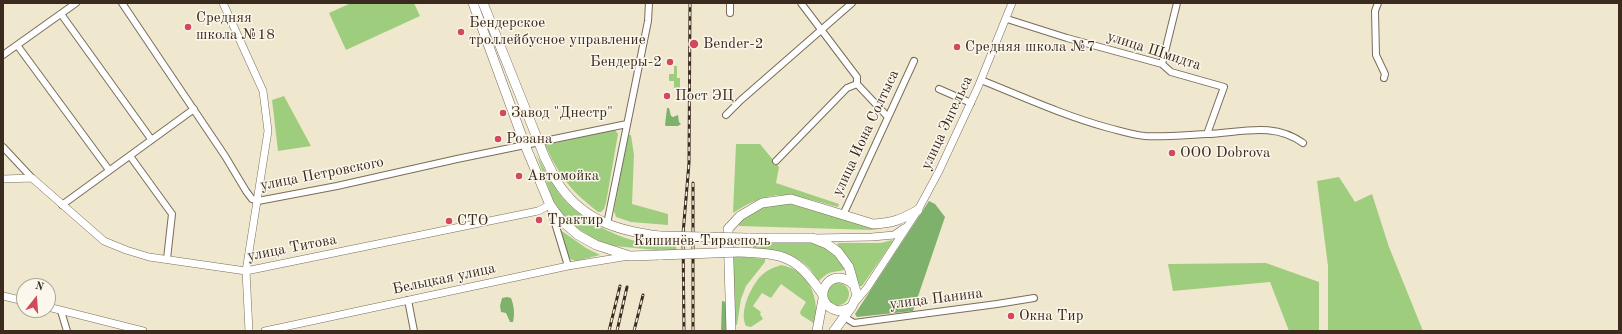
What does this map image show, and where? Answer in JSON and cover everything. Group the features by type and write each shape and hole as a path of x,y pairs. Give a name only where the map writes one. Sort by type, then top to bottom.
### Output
{"main road":[{"name":"Кишинёв-Тирасполь","path":"473,3 525,145 550,205 562,221 578,235 596,246 630,256 740,252 782,256 794,262 812,280 823,297"},
{"path":"483,3 539,142 556,180 569,196 586,212 607,224 623,230 660,236 812,238 827,244 838,252 849,267 853,284"},
{"path":"731,331 728,229 740,216 762,203 791,199 873,224 902,220 918,210"},
{"path":"818,331 824,288 828,282 834,278 841,277 848,279 856,289 854,303 834,331"},
{"path":"823,297 826,304 836,311 842,311 854,303"}],"street":[{"path":"3,55 76,3"},
{"name":"улица Петровского","path":"122,3 194,109 246,191 252,199 258,201 337,186 457,159 627,124"},
{"path":"223,3 263,91 268,131 246,271 249,331"},
{"path":"607,224 648,21 649,3"},
{"path":"730,3 730,13"},
{"path":"801,3 857,77 857,84 887,116"},
{"path":"726,115 741,100 852,3"},
{"name":"улица Энгельса","path":"854,303 867,288 918,210 940,171 981,80 1007,19 1012,3"},
{"path":"1162,64 1177,3"},
{"path":"1378,3 1375,11 1376,55 1385,74 1384,78"},
{"path":"61,14 151,139"},
{"name":"улица Шмидта","path":"1007,19 1067,38 1162,64 1171,72 1224,87 1207,134"},
{"path":"17,45 109,170"},
{"name":"улица Иона Солтыса","path":"843,214 887,116 914,62"},
{"path":"981,80 1085,122 1132,134 1146,136 1207,134 1260,129 1286,133 1302,143"},
{"path":"776,161 847,88 857,84"},
{"path":"939,89 971,103"},
{"path":"62,205 194,109"},
{"name":"улица Титова","path":"3,147 32,178 104,241 141,255 246,271 538,210 550,205"},
{"path":"130,156 172,214 167,260"},
{"path":"3,179 32,178"},
{"path":"550,205 568,266"},
{"path":"812,238 894,235 906,227"},
{"name":"Бельцкая улица","path":"265,331 568,266 630,256"},
{"path":"3,296 16,299"},
{"name":"улица Панина","path":"844,317 854,323 1034,298"},
{"path":"408,300 414,331"},
{"path":"56,309 143,331"},
{"path":"62,311 67,331"}],"green space":[{"path":"351,3 414,3 420,16 346,50 329,13"},
{"path":"674,66 677,66 677,78 680,78 680,88 674,88 674,81 669,81 669,74 674,74"},
{"path":"284,96 311,146 278,151 272,100"},
{"path":"667,108 669,108 671,116 673,117 678,115 679,122 681,124 678,126 665,125"},
{"path":"615,130 618,134 606,203 604,209 601,212 598,212 573,189 561,175 545,145"},
{"path":"628,135 631,135 634,155 632,204 668,214 668,225 631,222 616,217 614,211"},
{"path":"736,144 760,144 779,167 776,183 839,204 838,207 796,196 785,195 761,199 748,204 733,213"},
{"path":"536,154 553,185 563,199 572,208 594,224 631,240 647,244 676,246 677,252 614,246 594,239 574,226 562,214 553,200"},
{"path":"1339,177 1355,202 1372,194 1389,247 1423,331 1328,331 1328,266 1317,181"},
{"path":"929,201 935,204 945,217 913,311 857,317 855,314"},
{"path":"790,204 873,227 894,225 873,230 739,226 745,217 761,208"},
{"path":"559,229 586,248 600,255 576,261 570,259 558,230"},
{"path":"893,241 862,286 858,286 837,244 881,243"},
{"path":"753,242 818,242 839,258 844,270 828,273 819,281 809,268 795,257 782,252 753,249"},
{"path":"733,256 765,259 765,262 746,286 741,299 737,325 733,324"},
{"path":"1266,263 1319,282 1319,331 1289,331 1270,282 1173,291 1168,264"},
{"path":"781,265 791,268 799,273 810,287 814,295 816,305 815,324 801,315 800,312 806,302 781,284 771,298 762,293 753,306 761,312 760,314 763,319 751,327 746,326 744,314 746,301 752,288 764,273"},
{"path":"838,283 846,286 849,294 846,302 838,305 830,302 827,294 830,286"},
{"path":"502,298 511,298 513,304 513,322 510,322 506,313 501,312 500,306"},
{"path":"722,301 726,302 728,331 721,331"}],"railway":[{"path":"684,331 683,234 689,163 690,3"},
{"path":"693,183 693,331"},
{"path":"609,331 620,286"},
{"path":"617,331 627,287"},
{"path":"634,331 643,295"}],"place":[{"name":"Средняя школа №18","path":"188,27"},
{"name":"Бендерское троллейбусное управление","path":"461,32"},
{"name":"Bender-2","path":"694,44"},
{"name":"Средняя школа №7","path":"957,47"},
{"name":"Бендеры-2","path":"670,62"},
{"name":"Пост ЭЦ","path":"667,96"},
{"name":"Завод \"Днестр\"","path":"503,113"},
{"name":"Розана","path":"498,139"},
{"name":"OOO Dobrova","path":"1172,153"},
{"name":"Автомойка","path":"519,176"},
{"name":"Трактир","path":"539,220"},
{"name":"СТО","path":"449,221"},
{"name":"Окна Тир","path":"1011,316"}]}
